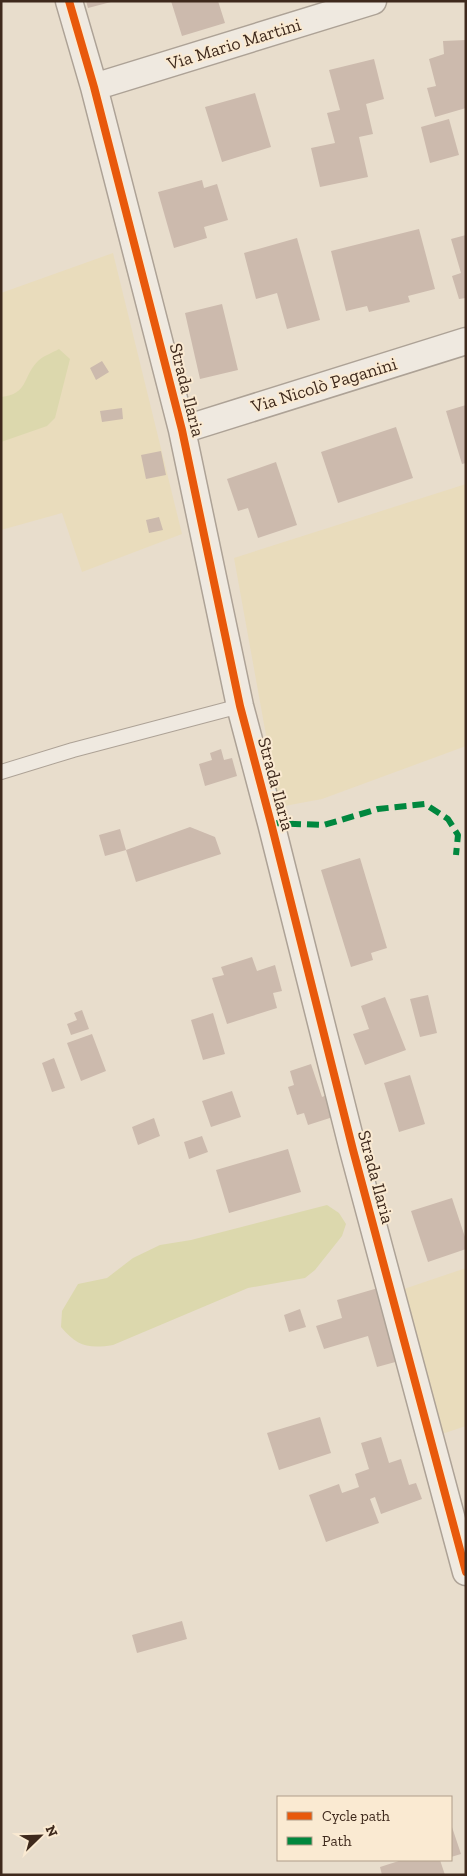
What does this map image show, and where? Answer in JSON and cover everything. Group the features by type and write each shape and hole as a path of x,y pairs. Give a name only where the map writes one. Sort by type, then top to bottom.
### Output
{"street":[{"name":"Strada Ilaria","path":"69,1 94,86 182,430 240,706 353,1150 466,1572"},
{"name":"Via Mario Martini","path":"94,86 373,1"},
{"name":"Via Nicolò Paganini","path":"182,430 466,341"}],"lane":[{"path":"1,772 73,750 240,706"}],"shaded area":[{"path":"113,253 182,534 82,572 62,513 1,530 1,293"},
{"path":"59,349 70,359 55,418 47,426 1,442 1,397 21,389 38,361"},
{"path":"466,484 466,746 322,799 279,807 234,558"},
{"path":"327,1205 339,1213 346,1224 342,1236 315,1270 305,1278 248,1288 113,1345 97,1347 84,1345 72,1338 61,1327 62,1311 78,1284 107,1278 133,1258 160,1245 191,1240"},
{"path":"466,1268 466,1426 442,1434 401,1290"}],"building":[{"path":"86,1 111,1 111,2 88,8"},
{"path":"171,1 218,1 225,23 182,36"},
{"path":"466,40 466,108 435,117 427,88 436,86 429,59 444,54 443,41"},
{"path":"374,59 384,99 366,104 373,134 359,137 368,177 320,187 311,148 335,143 327,113 340,110 329,70"},
{"path":"255,93 271,147 222,162 205,107"},
{"path":"449,119 459,155 430,163 421,127"},
{"path":"202,180 204,188 217,184 228,220 204,227 207,238 174,248 158,192"},
{"path":"419,229 435,289 408,296 410,302 369,312 367,306 346,311 331,251"},
{"path":"466,235 466,298 459,299 452,276 461,273 451,239"},
{"path":"297,238 320,320 287,329 277,293 256,299 244,253"},
{"path":"222,304 238,370 200,379 185,313"},
{"path":"102,361 109,372 96,380 90,368"},
{"path":"466,405 466,463 462,464 446,411"},
{"path":"122,408 123,419 102,422 100,411"},
{"path":"396,427 413,478 338,503 321,452"},
{"path":"161,451 166,475 146,479 141,455"},
{"path":"276,462 297,525 258,538 248,508 238,511 227,479"},
{"path":"159,517 163,530 149,533 146,520"},
{"path":"221,749 224,760 232,758 237,776 205,786 199,764 212,760 210,753"},
{"path":"190,827 215,837 221,854 136,882 126,850"},
{"path":"120,829 126,850 105,856 99,835"},
{"path":"360,858 387,948 371,953 373,960 351,967 321,870"},
{"path":"252,957 257,971 275,965 282,991 273,993 277,1008 227,1024 212,978 224,975 221,967"},
{"path":"428,995 437,1033 420,1037 410,999"},
{"path":"385,997 406,1050 365,1065 353,1034 369,1029 361,1006"},
{"path":"82,1010 89,1029 71,1035 67,1024 77,1020 74,1013"},
{"path":"213,1013 225,1054 203,1060 191,1020"},
{"path":"92,1034 106,1071 81,1081 67,1043"},
{"path":"54,1058 65,1088 52,1092 42,1063"},
{"path":"311,1064 322,1097 327,1095 333,1117 308,1125 304,1113 297,1115 288,1087 294,1085 290,1071"},
{"path":"410,1075 425,1124 399,1132 384,1083"},
{"path":"232,1091 241,1117 211,1127 202,1101"},
{"path":"154,1118 160,1136 138,1145 132,1127"},
{"path":"202,1136 208,1152 189,1159 184,1142"},
{"path":"288,1149 301,1192 229,1213 216,1170"},
{"path":"452,1198 466,1240 466,1249 428,1262 411,1211"},
{"path":"378,1288 399,1361 377,1367 368,1336 324,1349 316,1326 342,1318 337,1300"},
{"path":"300,1309 306,1327 289,1332 284,1315"},
{"path":"320,1417 331,1453 279,1470 267,1433"},
{"path":"381,1437 389,1463 401,1459 409,1485 416,1483 422,1499 381,1514 375,1497 370,1499 379,1523 326,1542 309,1495 339,1484 342,1493 359,1487 355,1474 369,1469 361,1443"},
{"path":"182,1621 187,1639 137,1653 132,1635"},
{"path":"452,1827 461,1854 452,1857"},
{"path":"399,1861 440,1861 445,1875 382,1875 380,1867"}],"marked path":[{"path":"271,823 324,825 378,809 425,804 448,819 458,835 456,855"}],"cycle path":[{"path":"69,1 94,87 182,430 240,706 353,1150 466,1572"}]}
